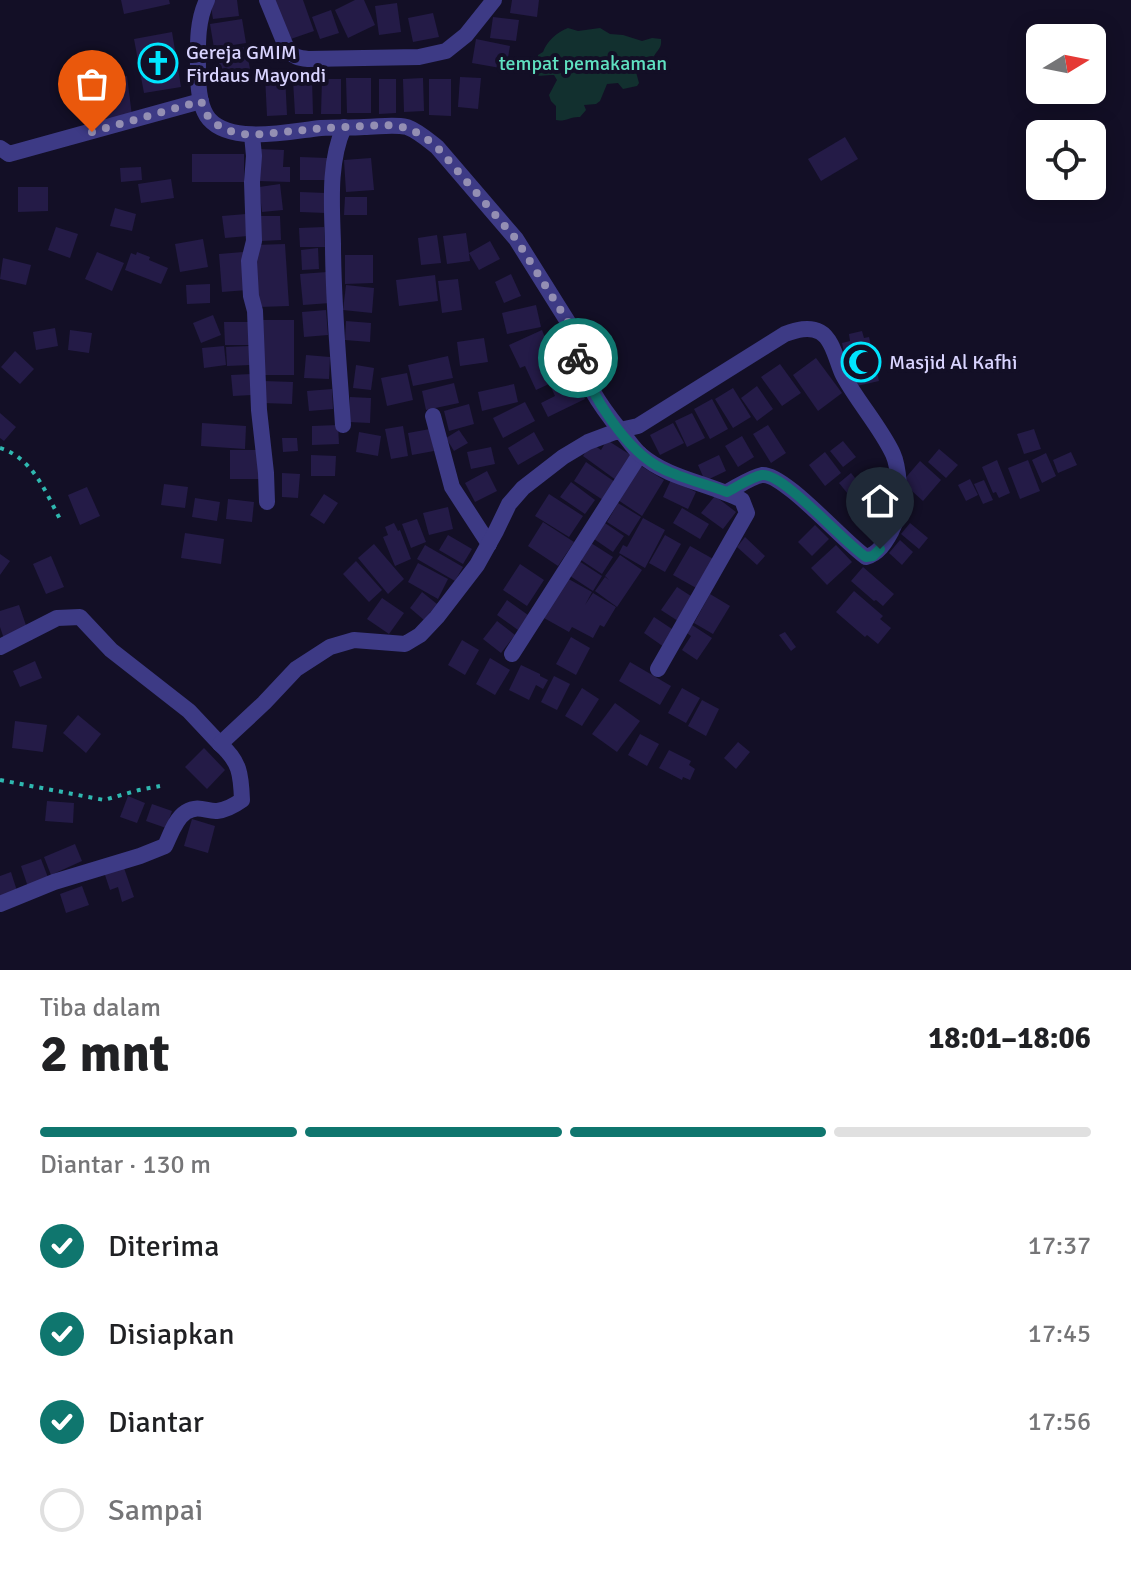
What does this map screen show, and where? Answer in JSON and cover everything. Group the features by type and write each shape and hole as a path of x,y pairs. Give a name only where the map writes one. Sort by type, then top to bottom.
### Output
{"street":[{"path":"207,0 201,16 198,84 209,119 235,133 252,135 387,125 408,128 437,147 516,239 568,322 582,370 601,406 640,454 660,468 742,500 747,513 658,669"},
{"path":"267,0 287,49 292,56 308,59 419,57 446,51 466,35 494,0"},
{"path":"0,148 9,154 201,101"},
{"path":"343,425 332,272 331,210 336,148 344,127"},
{"path":"252,135 254,241 249,258 249,275 255,311 259,420 267,502"},
{"path":"220,744 296,669 330,647 354,640 405,644 420,635 461,587 489,544 509,504 523,488 563,457 588,442 638,426 785,334 797,330 819,331 827,337 843,374 893,455 898,515 890,534 873,556 866,557 852,548 788,485 773,476 762,475 727,492"},
{"path":"433,416 452,487 489,544"},
{"path":"512,654 640,454"},
{"path":"0,647 57,618 80,617 111,650 189,711 233,756 241,776 242,800 215,812 203,807 186,811 165,846 54,882 0,904"}],"path":[{"path":"0,448 21,458 41,482 61,521"},
{"path":"0,780 104,800 160,786"}],"green space":[{"name":"tempat pemakaman","path":"568,28 578,31 600,28 610,34 642,41 661,39 661,44 650,70 636,72 637,86 623,89 618,83 607,84 600,101 584,105 586,110 580,117 556,120 556,106 549,95 557,80 554,75 535,75 527,68 553,37"}],"building":[{"path":"121,0 169,0 170,4 124,14"},
{"path":"210,0 237,0 239,16 213,19"},
{"path":"272,0 303,0 314,31 285,41"},
{"path":"355,0 364,0 375,25 348,38 335,10"},
{"path":"512,0 539,0 537,17 510,13"},
{"path":"397,3 401,32 379,35 375,6"},
{"path":"331,10 339,33 320,39 312,17"},
{"path":"433,13 439,37 413,42 408,18"},
{"path":"493,17 519,20 516,41 490,38"},
{"path":"242,19 246,43 214,48 210,24"},
{"name":"Gereja GMIM Firdaus Mayondi","path":"172,32 181,87 144,93 134,39"},
{"path":"476,39 510,46 506,69 472,63"},
{"path":"246,47 250,69 221,74 217,51"},
{"path":"265,75 285,75 287,115 267,116"},
{"path":"127,76 132,116 102,119 97,80"},
{"path":"460,77 481,78 478,109 458,107"},
{"path":"346,78 371,78 371,113 347,113"},
{"path":"423,78 424,111 404,112 403,79"},
{"path":"312,79 313,114 295,114 293,80"},
{"path":"322,79 341,79 341,114 321,114"},
{"path":"379,79 396,79 396,113 379,114"},
{"path":"429,79 451,79 451,116 429,115"},
{"path":"845,137 858,159 821,181 808,159"},
{"path":"259,149 284,150 283,167 290,167 290,182 258,181"},
{"path":"192,154 244,154 244,182 192,182"},
{"path":"300,157 327,158 327,180 300,180"},
{"path":"371,158 374,190 346,192 344,160"},
{"path":"141,167 142,180 121,182 120,168"},
{"path":"171,179 174,198 141,203 138,184"},
{"path":"280,184 283,210 262,212 259,187"},
{"path":"18,187 48,187 48,211 18,212"},
{"path":"300,192 326,193 326,213 300,212"},
{"path":"345,197 367,197 367,215 344,215"},
{"path":"115,208 136,214 132,231 110,226"},
{"path":"246,214 248,236 225,238 222,216"},
{"path":"259,216 280,216 281,240 261,241"},
{"path":"56,227 78,234 70,258 48,250"},
{"path":"324,227 325,247 300,247 299,228"},
{"path":"466,233 470,261 447,264 443,236"},
{"path":"437,235 441,263 421,265 418,238"},
{"path":"203,239 208,267 180,272 175,244"},
{"path":"490,241 500,259 479,270 469,253"},
{"path":"285,244 289,306 259,307 255,245"},
{"path":"318,248 319,269 302,270 301,250"},
{"path":"97,252 124,263 112,291 85,279"},
{"path":"137,252 168,268 161,284 125,270 131,253 136,255"},
{"path":"243,252 247,290 222,292 219,254"},
{"path":"345,255 373,255 373,283 345,284"},
{"path":"3,258 31,265 26,285 0,279"},
{"path":"327,272 330,303 303,305 300,274"},
{"path":"511,274 521,296 504,303 495,282"},
{"path":"435,275 438,301 399,306 396,280"},
{"path":"458,279 462,310 442,313 438,281"},
{"path":"210,284 210,303 187,304 186,285"},
{"path":"346,285 374,288 372,313 343,310"},
{"path":"536,305 541,327 507,334 502,313"},
{"path":"326,310 328,335 304,337 302,312"},
{"path":"213,315 221,335 201,343 193,323"},
{"path":"262,320 294,320 294,375 262,375"},
{"path":"346,321 371,323 370,342 345,340"},
{"path":"224,322 249,322 250,345 225,345"},
{"path":"55,328 58,346 36,350 33,332"},
{"path":"70,330 92,333 89,353 68,350"},
{"path":"542,330 552,355 548,356 553,367 544,371 549,384 536,390 525,366 520,368 509,345"},
{"name":"Masjid Al Kafhi","path":"862,331 864,338 869,337 879,381 852,387 842,343 850,341 849,334"},
{"path":"484,338 488,362 460,366 457,342"},
{"path":"224,346 226,365 204,368 202,348"},
{"path":"249,346 250,365 227,366 226,347"},
{"path":"15,351 34,369 20,384 1,367"},
{"path":"306,355 330,357 329,379 304,378"},
{"path":"448,356 453,378 413,386 408,365"},
{"path":"816,358 842,393 818,411 793,375"},
{"path":"780,364 801,393 782,406 761,377"},
{"path":"356,365 374,368 371,390 353,388"},
{"path":"407,373 413,400 387,406 381,378"},
{"path":"251,374 252,395 233,396 231,375"},
{"path":"573,374 585,399 548,417 541,403 555,396 550,385"},
{"path":"264,381 293,382 292,404 263,403"},
{"path":"454,383 459,403 426,410 422,391"},
{"path":"514,384 518,402 482,411 478,392"},
{"path":"757,386 773,409 757,421 741,398"},
{"path":"733,388 751,417 733,428 715,399"},
{"path":"332,389 333,409 309,411 307,391"},
{"path":"350,397 371,398 370,423 349,422"},
{"path":"712,399 728,429 710,439 694,409"},
{"path":"525,402 535,421 503,438 493,418"},
{"path":"469,404 474,424 449,431 444,411"},
{"path":"0,413 16,427 4,441 0,438"},
{"path":"692,413 705,438 687,447 675,421"},
{"path":"202,423 246,426 245,449 201,446"},
{"path":"673,423 684,443 660,455 650,435"},
{"path":"338,425 339,444 312,445 312,426"},
{"path":"768,425 786,453 771,463 753,434"},
{"path":"403,426 408,456 391,459 385,429"},
{"path":"430,429 434,451 412,455 408,433"},
{"path":"1034,429 1041,449 1024,454 1017,434"},
{"path":"459,430 468,443 454,451 446,438"},
{"path":"359,432 381,436 378,456 356,452"},
{"path":"534,432 544,450 518,465 508,448"},
{"path":"742,436 754,457 738,467 725,446"},
{"path":"282,438 297,438 298,451 283,452"},
{"path":"607,440 632,456 616,480 583,456 591,443 601,450"},
{"path":"843,441 856,457 843,467 830,451"},
{"path":"491,447 495,464 471,469 467,452"},
{"path":"939,449 958,465 946,478 928,462"},
{"path":"230,450 259,450 259,479 230,479"},
{"path":"825,452 841,473 825,486 809,465"},
{"path":"1071,452 1077,465 1058,473 1053,460"},
{"path":"1046,453 1056,476 1042,483 1032,460"},
{"path":"311,455 336,456 335,476 311,476"},
{"path":"719,455 726,471 705,481 698,465"},
{"path":"997,460 1010,493 999,498 996,492 993,493 982,467"},
{"path":"1028,460 1040,491 1020,499 1008,468"},
{"path":"920,461 941,480 923,501 902,482"},
{"path":"586,462 615,482 603,500 574,481"},
{"path":"641,466 664,480 642,516 618,500"},
{"path":"487,471 497,491 475,502 465,483"},
{"path":"282,473 300,474 298,498 282,497"},
{"path":"851,473 864,489 852,499 839,483"},
{"path":"970,479 978,495 966,501 958,485"},
{"path":"671,480 696,492 688,509 663,497"},
{"path":"984,480 993,500 983,504 974,484"},
{"path":"571,482 595,500 585,514 560,497"},
{"path":"164,484 188,487 185,508 161,505"},
{"path":"87,487 100,516 80,525 68,495"},
{"path":"324,494 338,503 324,524 310,515"},
{"path":"549,494 583,516 569,537 535,516"},
{"path":"715,496 736,512 723,529 701,513"},
{"path":"195,498 220,502 217,521 192,517"},
{"path":"228,499 254,502 252,522 226,519"},
{"path":"866,502 877,516 861,530 849,515"},
{"path":"618,503 641,517 629,536 607,522"},
{"path":"448,507 453,529 429,535 423,513"},
{"path":"682,508 709,524 700,539 673,523"},
{"path":"643,518 665,530 645,568 619,553 623,545 627,547"},
{"path":"417,519 426,542 411,548 402,524"},
{"path":"543,522 574,542 558,566 528,546"},
{"path":"394,523 400,530 411,559 395,566 383,537 388,535 385,527"},
{"path":"605,523 624,536 613,552 594,539"},
{"path":"910,523 928,538 919,549 901,534"},
{"path":"815,525 829,539 812,556 798,542"},
{"path":"185,533 224,539 221,564 181,558"},
{"path":"448,535 472,549 463,564 439,550"},
{"path":"665,535 681,544 665,572 649,563"},
{"path":"745,537 765,556 757,565 737,547"},
{"path":"900,540 913,552 902,565 889,553"},
{"path":"591,543 613,557 602,574 581,560"},
{"path":"374,544 404,579 388,594 358,558"},
{"path":"425,545 463,567 455,581 417,559"},
{"path":"836,545 852,562 827,585 811,568"},
{"path":"690,546 715,560 698,589 673,575"},
{"path":"0,554 10,561 0,575"},
{"path":"620,555 642,570 617,607 595,591 605,577 609,580 605,576"},
{"path":"51,556 64,587 46,594 33,564"},
{"path":"356,561 382,590 369,602 343,574"},
{"path":"579,561 602,576 593,591 570,576"},
{"path":"418,563 448,579 438,599 408,582"},
{"path":"520,564 544,580 527,606 503,590"},
{"path":"863,567 894,594 883,606 851,581"},
{"path":"565,577 592,592 585,605 593,593 616,607 593,638 572,627 569,632 544,618"},
{"path":"677,587 694,598 678,621 661,610"},
{"path":"854,591 883,616 880,619 891,628 878,644 836,612"},
{"path":"422,592 437,604 424,620 410,608"},
{"path":"710,594 730,606 713,634 694,623"},
{"path":"382,598 404,613 389,634 367,619"},
{"path":"507,600 528,615 518,630 497,615"},
{"path":"19,605 28,631 4,639 0,611"},
{"path":"654,617 675,631 664,647 644,633"},
{"path":"497,621 515,635 501,653 483,639"},
{"path":"692,625 712,638 697,660 682,650 691,636 687,633"},
{"path":"785,632 796,647 791,651 779,635"},
{"path":"571,637 590,648 576,675 556,664"},
{"path":"462,640 479,650 465,675 448,665"},
{"path":"490,658 510,670 495,695 476,684"},
{"path":"35,661 42,678 20,687 13,671"},
{"path":"630,662 671,686 660,705 619,681"},
{"path":"521,665 548,680 543,689 536,685 529,700 509,690"},
{"path":"554,676 570,684 557,710 541,702"},
{"path":"582,688 599,699 582,726 565,716"},
{"path":"682,688 700,698 686,723 668,713"},
{"path":"702,700 719,709 706,736 688,726"},
{"path":"615,703 640,721 617,752 592,734"},
{"path":"78,715 101,734 86,753 63,733"},
{"path":"15,721 47,725 43,752 12,748"},
{"path":"640,734 659,744 647,766 628,755"},
{"path":"738,742 750,752 736,769 724,758"},
{"path":"204,748 225,770 207,789 185,767"},
{"path":"669,750 691,761 689,765 695,769 690,780 683,777 682,780 659,768"},
{"path":"128,796 145,803 137,823 120,817"},
{"path":"47,801 74,803 73,823 45,821"},
{"path":"152,804 172,811 166,828 146,821"},
{"path":"192,819 215,826 208,853 184,846"},
{"path":"75,844 82,861 51,875 44,857"},
{"path":"41,859 49,880 28,887 21,866"},
{"path":"123,865 134,897 122,902 118,887 110,890 104,872"},
{"path":"11,872 17,891 0,897 0,876"},
{"path":"82,886 89,905 66,913 60,894"}],"way so far":[{"path":"92,132 201,101 209,119 235,133 252,135 387,125 415,131 437,147 516,239 568,322 578,358"}],"place":[{"name":"Gereja GMIM Firdaus Mayondi","path":"158,63"},
{"name":"Masjid Al Kafhi","path":"861,362"}],"route":[{"path":"578,358 601,406 640,454 660,468 727,492 762,475 773,476 788,485 852,548 866,557 873,556 880,549"}]}
